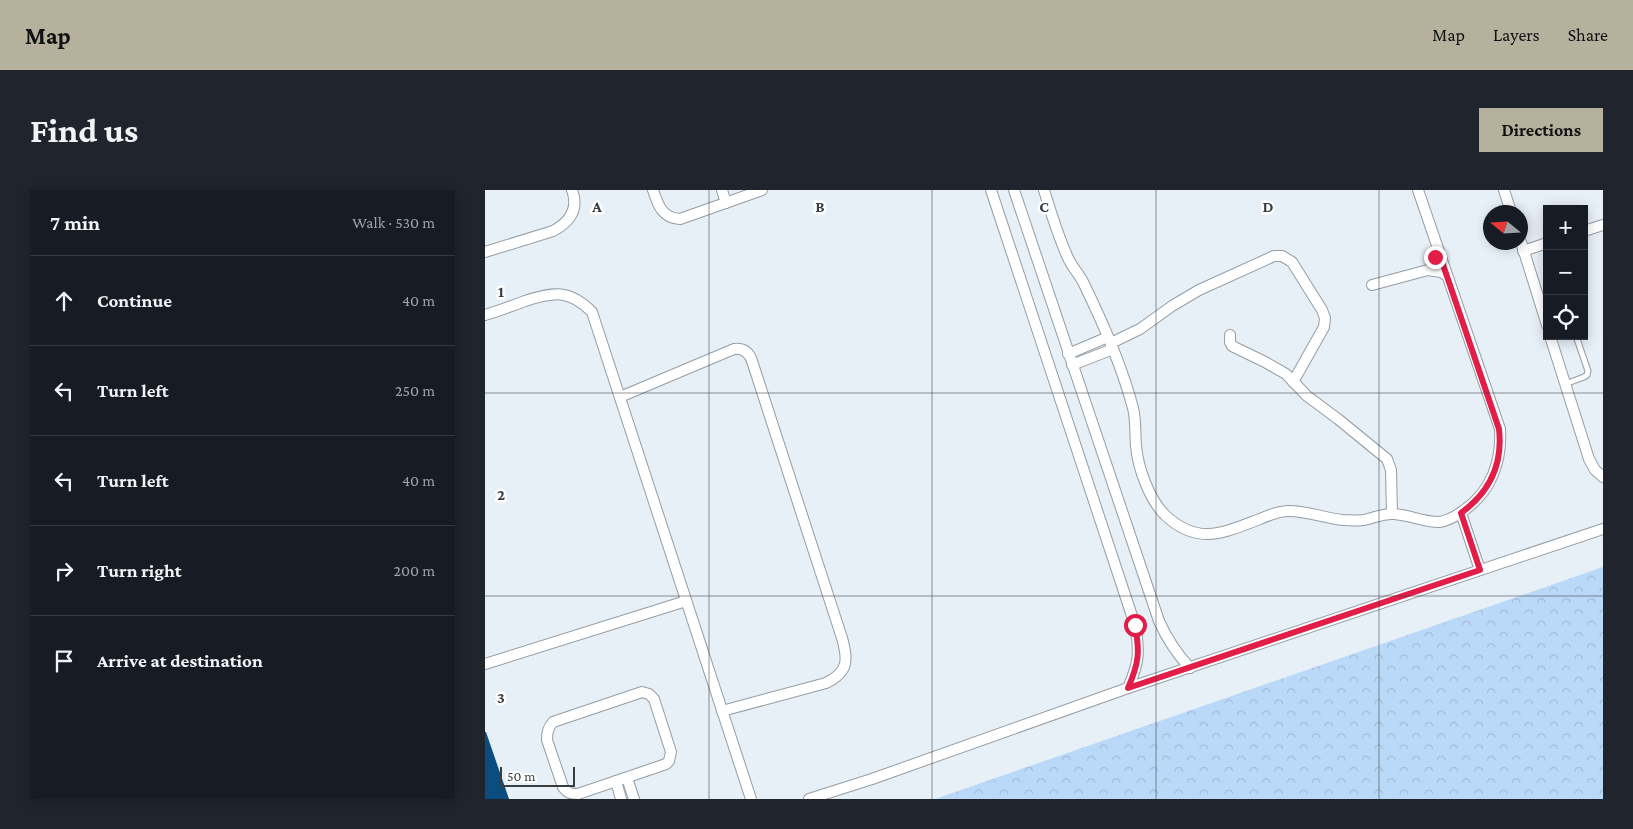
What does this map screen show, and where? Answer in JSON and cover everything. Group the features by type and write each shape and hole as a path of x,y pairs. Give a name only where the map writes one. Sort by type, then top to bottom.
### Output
{"street":[{"path":"485,252 553,231 563,226 571,218 575,207 572,190"},
{"path":"653,190 662,212 674,218 680,218 762,190"},
{"path":"721,190 726,203"},
{"path":"991,190 1135,625 1139,647 1136,668 1128,688"},
{"path":"1014,190 1159,621 1177,654 1190,668"},
{"path":"1044,190 1069,259 1083,282 1110,343 1134,410 1137,458 1149,491 1161,511 1180,526 1195,533 1212,535 1286,511 1302,511 1325,517 1349,520 1363,520 1392,514 1429,522 1442,522 1461,513 1478,499 1491,481 1498,461 1501,440 1499,429 1418,190"},
{"path":"1504,190 1509,205"},
{"path":"1588,230 1603,225"},
{"path":"1528,246 1543,244"},
{"path":"1428,270 1438,250"},
{"path":"1523,250 1543,305"},
{"path":"1072,365 1110,343 1141,329 1172,306 1199,290 1268,258 1281,256 1292,262 1325,318 1324,327 1293,382"},
{"path":"1372,286 1428,270 1441,272 1446,275"},
{"path":"485,315 547,294 560,294 572,297 583,303 592,312 751,799"},
{"path":"1229,335 1232,346 1276,367 1286,374 1307,396 1338,418 1387,459 1391,470 1392,514"},
{"path":"1551,340 1589,459 1595,470 1603,477"},
{"path":"1068,354 1110,343"},
{"path":"620,397 734,349 747,352 752,360 847,654 840,674 826,683 722,711"},
{"path":"1461,513 1480,570"},
{"path":"809,799 872,779 1128,688 1603,529"},
{"path":"485,664 686,601"},
{"path":"646,692 655,699 671,757 666,764 627,778 578,794 567,792 563,787 547,740 549,727 553,722 646,692"},
{"path":"627,778 633,799"},
{"path":"616,782 621,799"}],"lane":[{"path":"1565,384 1587,375 1588,370 1577,340"}],"green space":[{"path":"1603,567 1603,799 935,799"}],"building":[{"path":"486,732 509,799 485,799"}],"route":[{"path":"1135,625 1139,647 1136,668 1128,688 1480,570 1461,513 1478,499 1491,481 1498,461 1501,440 1499,429 1438,250 1435,257"}]}
